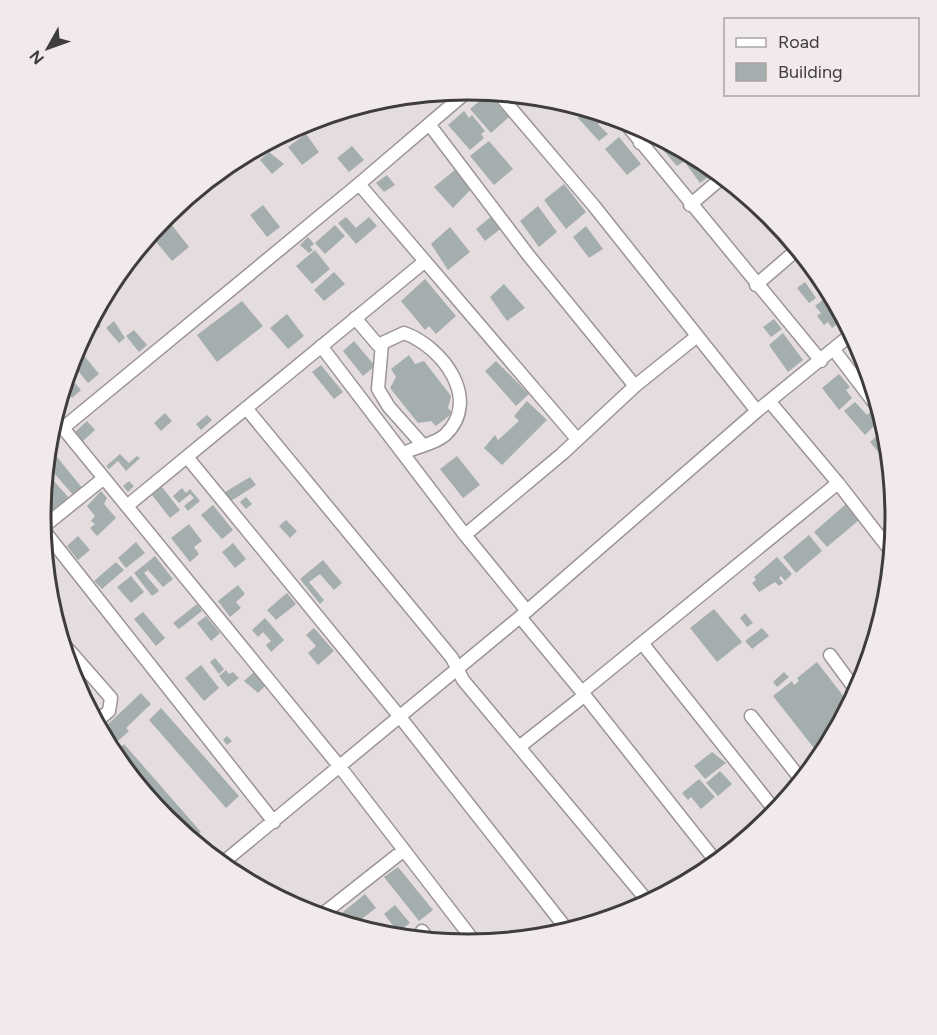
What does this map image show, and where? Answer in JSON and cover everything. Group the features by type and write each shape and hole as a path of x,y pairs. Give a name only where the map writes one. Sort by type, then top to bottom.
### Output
{"street":[{"path":"457,100 63,428 340,767 469,935"},
{"path":"506,102 594,206 757,411"},
{"path":"429,124 529,256 635,386"},
{"path":"634,135 821,361"},
{"path":"640,142 644,139"},
{"path":"690,205 717,182"},
{"path":"359,184 578,439"},
{"path":"756,285 792,254"},
{"path":"127,506 424,262"},
{"path":"356,318 376,343 382,344 404,333 411,336 441,360 460,391 461,403 453,424 443,436 403,454"},
{"path":"465,536 578,439 635,386 696,337"},
{"path":"228,859 523,614 757,411 846,339"},
{"path":"382,344 378,389 388,407 422,444"},
{"path":"321,346 523,614 712,857"},
{"path":"834,350 867,394"},
{"path":"770,402 885,544"},
{"path":"246,408 452,658 457,669 519,747 643,896"},
{"path":"187,457 400,717 563,924"},
{"path":"51,521 104,478"},
{"path":"519,747 838,483"},
{"path":"52,540 274,822"},
{"path":"642,643 771,805"},
{"path":"830,655 851,684"},
{"path":"74,656 111,698 109,711 102,717"},
{"path":"751,716 797,775"},
{"path":"327,910 404,850"}],"building":[{"path":"480,100 494,101 509,117 491,133 470,109"},
{"path":"464,111 469,118 472,115 485,131 481,134 484,138 470,150 448,125"},
{"path":"581,115 601,121 598,124 608,134 599,141 578,118"},
{"path":"306,134 319,152 302,165 288,147"},
{"path":"619,137 641,164 627,175 605,149"},
{"path":"489,141 513,169 494,185 470,156"},
{"path":"352,146 364,160 349,172 337,158"},
{"path":"663,150 677,156 683,162 677,166"},
{"path":"269,152 284,164 272,174 260,160"},
{"path":"688,163 709,176 700,183 686,164"},
{"path":"456,169 471,189 453,208 434,187"},
{"path":"387,175 395,185 384,192 376,183"},
{"path":"564,184 586,212 566,229 544,200"},
{"path":"263,205 280,227 267,237 250,215"},
{"path":"538,206 557,232 539,247 520,221"},
{"path":"493,215 503,227 485,241 476,229"},
{"path":"346,217 356,228 369,217 377,226 356,244 338,223"},
{"path":"171,224 189,247 172,261 156,241"},
{"path":"335,225 345,236 325,254 315,243"},
{"path":"586,226 603,249 589,258 573,237"},
{"path":"450,227 470,252 448,270 431,244"},
{"path":"308,237 314,244 310,247 313,250 309,253 300,245"},
{"path":"315,250 330,269 312,284 296,266"},
{"path":"334,272 345,284 324,301 314,290"},
{"path":"425,279 456,316 436,334 429,326 425,330 401,301"},
{"path":"805,282 816,298 809,303 797,288"},
{"path":"504,284 525,308 507,321 490,297"},
{"path":"824,299 838,323 832,328 828,322 824,325 817,316 821,313 815,306"},
{"path":"242,301 263,326 217,362 197,335"},
{"path":"287,314 304,336 288,349 270,328"},
{"path":"774,319 782,329 771,337 763,327"},
{"path":"114,321 125,338 119,343 106,328"},
{"path":"134,330 147,345 139,352 126,336"},
{"path":"783,333 803,360 788,372 769,345"},
{"path":"354,341 375,366 363,376 343,351"},
{"path":"409,355 415,364 424,361 451,396 448,408 453,413 436,426 431,421 418,423 390,388 396,377 391,369"},
{"path":"84,356 99,374 88,383 78,371"},
{"path":"496,361 529,394 516,406 485,371"},
{"path":"321,365 343,392 334,399 312,372"},
{"path":"839,374 850,387 846,390 852,398 839,410 822,388"},
{"path":"74,382 81,390 72,398 69,395"},
{"path":"527,401 547,420 502,465 484,448 495,435 498,440 519,421 514,416"},
{"path":"855,402 867,415 870,412 874,416 875,425 865,435 844,411"},
{"path":"165,413 172,421 161,431 154,423"},
{"path":"207,415 212,420 201,430 196,424"},
{"path":"87,421 95,430 83,441 75,432"},
{"path":"878,435 881,455 870,442"},
{"path":"120,454 129,463 137,456 140,458 126,471 118,461 109,469 106,466"},
{"path":"457,456 480,485 463,498 440,469"},
{"path":"56,458 83,489 74,496 54,473"},
{"path":"250,477 256,485 231,501 225,492"},
{"path":"129,481 134,486 128,492 123,486"},
{"path":"53,482 69,498 51,513 52,490"},
{"path":"162,487 180,510 170,518 152,495"},
{"path":"182,488 186,493 190,489 200,501 188,511 184,506 194,498 190,494 179,503 173,496"},
{"path":"101,491 107,498 104,504 116,518 97,536 90,528 95,524 91,521 95,516 87,506"},
{"path":"246,497 252,504 246,509 240,502"},
{"path":"846,504 859,520 827,547 814,532"},
{"path":"213,505 233,530 222,539 201,515"},
{"path":"286,520 297,531 290,538 279,526"},
{"path":"189,524 202,541 194,547 199,554 190,562 171,538"},
{"path":"809,535 822,551 796,573 783,557"},
{"path":"78,536 90,550 78,560 67,546"},
{"path":"136,542 145,553 126,568 118,558"},
{"path":"233,543 246,559 235,568 222,552"},
{"path":"155,556 173,579 163,587 148,570 144,573 159,591 152,596 134,573"},
{"path":"777,557 792,574 785,581 781,576 779,578 783,583 779,586 775,582 759,592 752,583 756,580 754,577"},
{"path":"323,560 342,583 334,590 320,574 309,582 324,600 320,604 300,579"},
{"path":"116,562 124,570 102,589 94,581"},
{"path":"131,576 144,592 131,603 117,587"},
{"path":"238,585 245,594 236,602 241,608 230,617 218,601"},
{"path":"287,593 296,604 276,620 267,610"},
{"path":"197,604 202,611 179,629 173,623"},
{"path":"714,609 742,642 717,662 690,628"},
{"path":"143,612 165,638 156,646 134,619"},
{"path":"745,613 753,623 747,627 740,618"},
{"path":"206,616 220,633 211,641 197,623"},
{"path":"265,618 284,640 271,652 266,645 271,641 263,632 258,637 252,630"},
{"path":"314,628 334,651 318,665 308,653 316,646 306,635"},
{"path":"762,628 769,636 752,649 745,641"},
{"path":"215,658 224,669 219,674 210,662"},
{"path":"817,662 845,698 815,750 773,696 792,681 794,685 799,681 797,678"},
{"path":"201,665 219,688 204,701 185,678"},
{"path":"226,670 229,674 233,672 239,678 228,687 219,676"},
{"path":"254,672 266,685 258,693 244,681"},
{"path":"784,672 789,677 777,687 773,682"},
{"path":"141,693 151,704 126,728 129,731 118,741 107,725"},
{"path":"161,708 239,796 226,808 149,720"},
{"path":"227,736 232,741 227,745 223,740"},
{"path":"124,744 201,832 198,835 173,813 137,772 120,748"},
{"path":"712,752 726,763 705,779 694,766"},
{"path":"720,771 732,784 718,796 706,783"},
{"path":"699,779 715,797 701,809 691,797 688,800 682,793"},
{"path":"398,867 433,910 419,921 384,877"},
{"path":"365,894 376,908 359,921 340,915"},
{"path":"395,905 410,923 402,929 395,928 384,914"}]}
